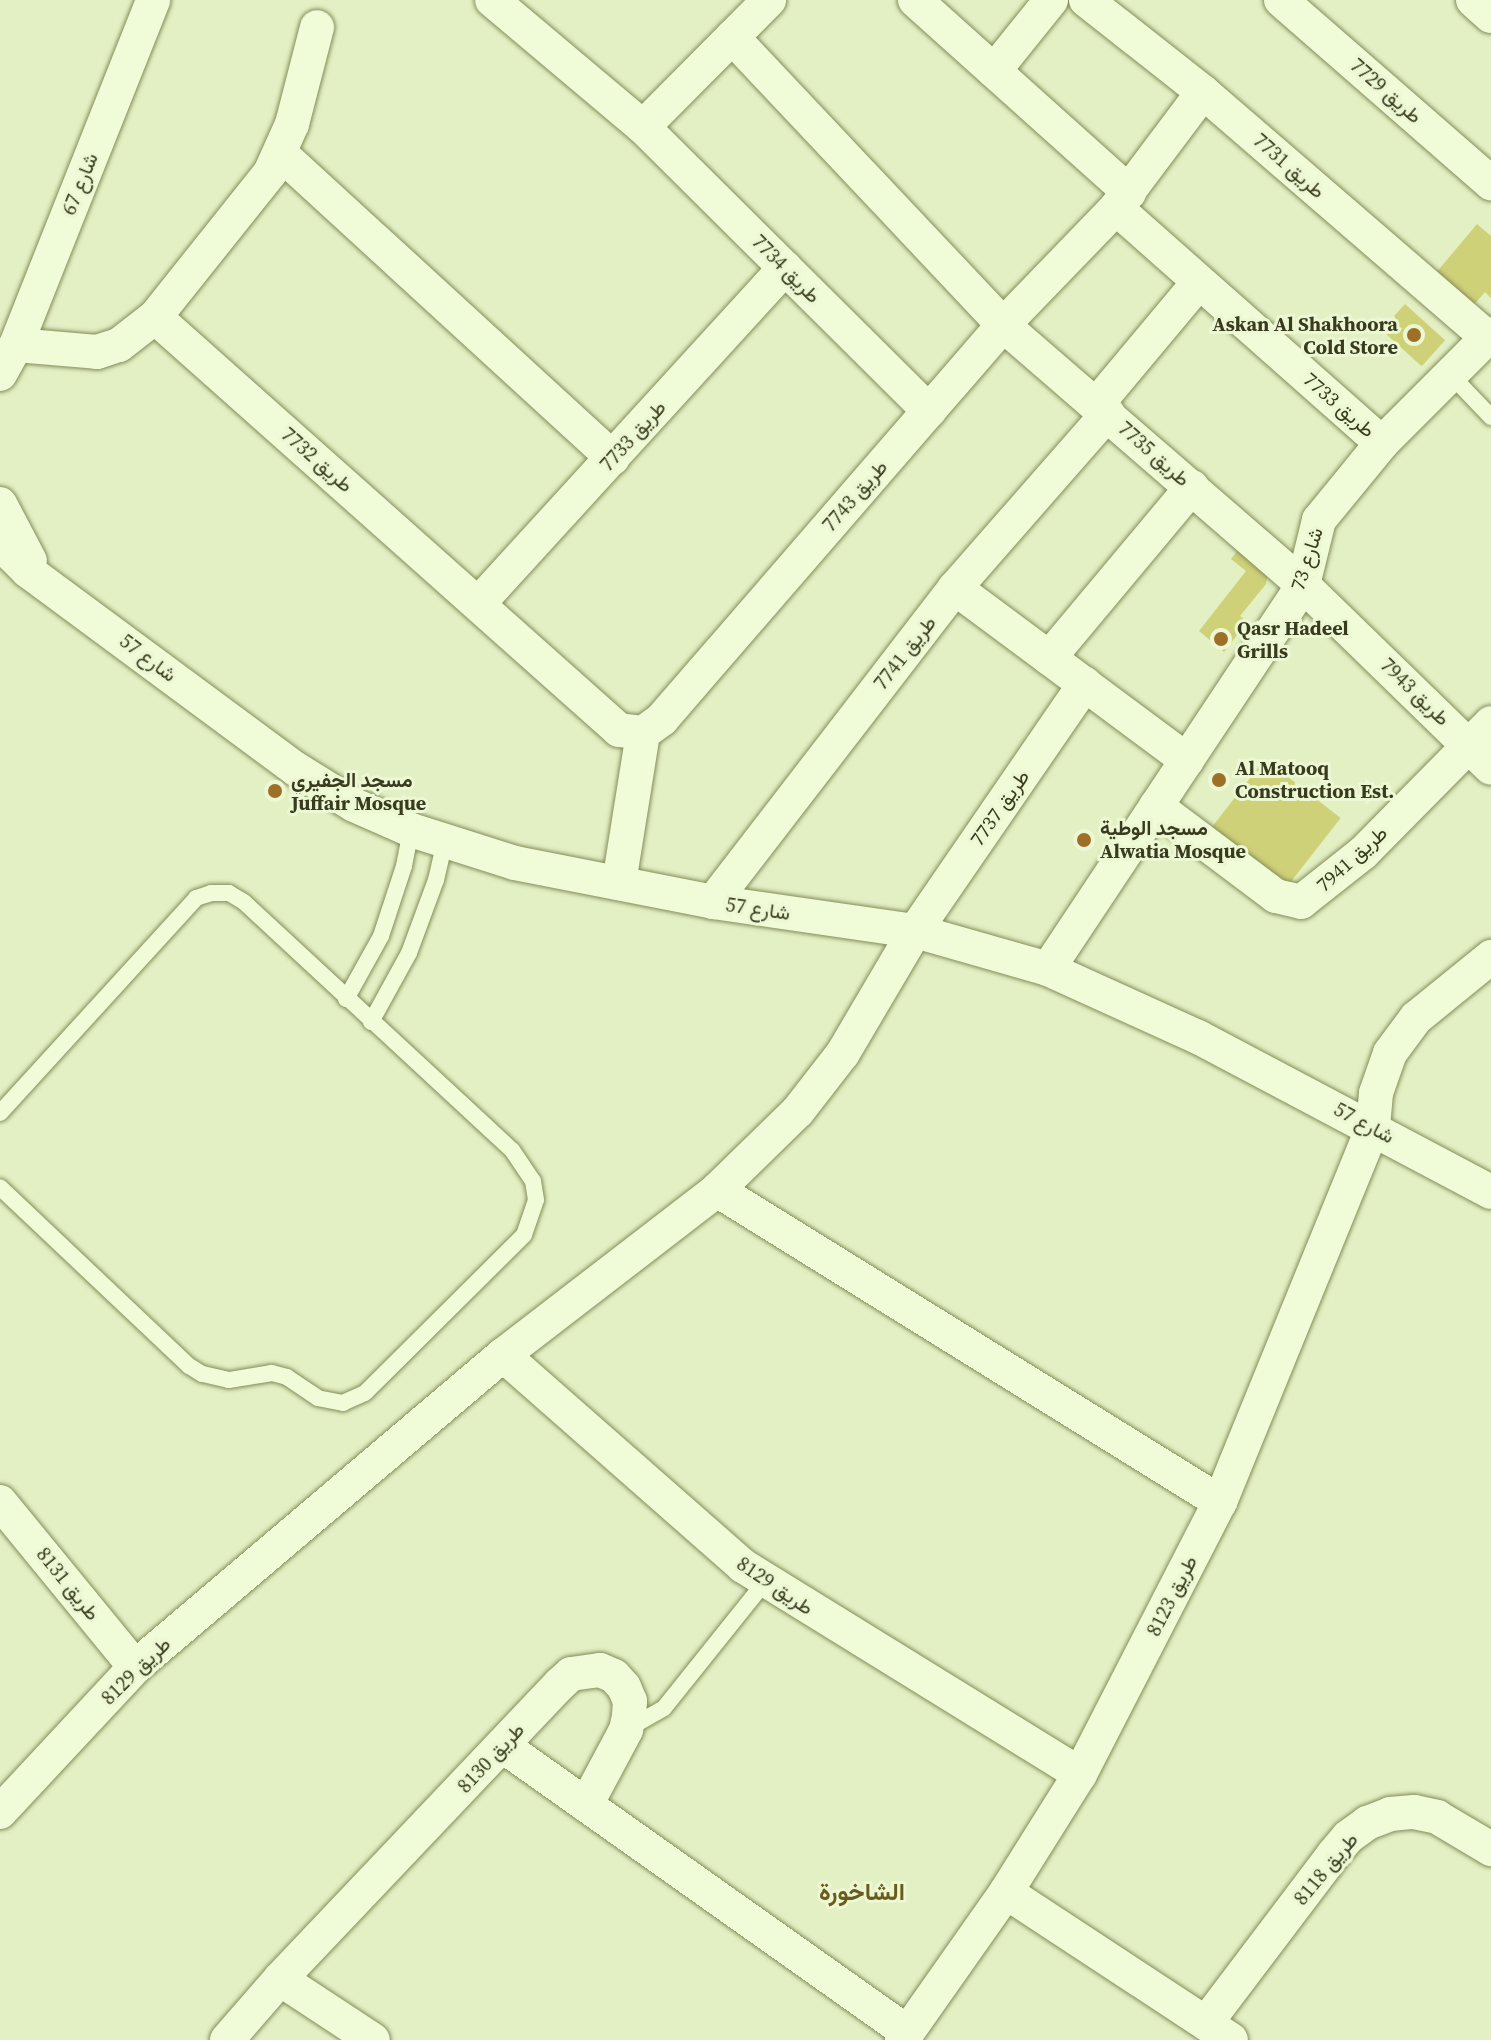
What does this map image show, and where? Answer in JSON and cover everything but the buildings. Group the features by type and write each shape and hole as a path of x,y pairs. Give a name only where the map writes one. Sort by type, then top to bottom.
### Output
{"street":[{"name":"شارع 67","path":"5,367 153,0"},
{"name":"طريق 7734","path":"492,0 643,127 929,411"},
{"path":"643,127 769,0"},
{"name":"طريق 7733","path":"915,0 994,71 1199,282 1382,443"},
{"path":"994,71 1051,0"},
{"name":"طريق 7731","path":"1086,0 1203,92 1489,336"},
{"name":"طريق 7729","path":"1281,0 1491,183"},
{"path":"1473,0 1491,16"},
{"path":"5,367 97,352 119,345 155,317 257,191 281,154 317,27"},
{"name":"طريق 7735","path":"732,37 1003,325 1303,585"},
{"name":"طريق 7743","path":"643,733 662,719 1003,325 1122,200 1203,92"},
{"path":"281,154 613,458"},
{"name":"طريق 7733","path":"479,603 785,268"},
{"name":"طريق 7741","path":"713,902 955,588 1102,408 1199,282"},
{"name":"طريق 7732","path":"155,317 479,603"},
{"name":"شارع 73","path":"1048,969 1303,585 1319,520 1382,443 1489,336"},
{"path":"1049,658 1192,487"},
{"path":"0,504 29,560 51,586"},
{"path":"0,543 28,571 51,586"},
{"name":"طريق 7943","path":"1303,585 1484,745"},
{"name":"شارع 57","path":"51,586 296,769 354,805 411,830 515,863 713,902 915,931 1048,969 1198,1037 1491,1192"},
{"path":"955,588 1187,760"},
{"path":"479,603 619,730 643,733 619,883"},
{"name":"طريق 7737","path":"915,931 1085,684"},
{"name":"طريق 7941","path":"1156,806 1276,896 1301,902 1364,852 1484,745"},
{"name":"طريق 8129","path":"0,1812 135,1667 503,1355 717,1190 798,1111 843,1053 915,931"},
{"name":"طريق 8123","path":"503,1746 904,2036 1006,1892 1080,1774 1220,1502 1373,1127 1376,1093 1390,1053 1416,1018 1491,957"},
{"path":"717,1190 1220,1502"},
{"name":"طريق 8129","path":"503,1355 765,1582 1080,1774"},
{"name":"طريق 8131","path":"0,1502 135,1667"},
{"name":"طريق 8130","path":"227,2040 280,1979 571,1674 585,1669 600,1670 614,1676 624,1687 630,1701 626,1730 586,1805"},
{"name":"طريق 8118","path":"1006,1892 1219,2032 1333,1855 1348,1837 1367,1823 1402,1813 1437,1817 1491,1849"},
{"path":"280,1979 351,2034"}],"lane":[{"path":"1449,373 1491,417"},
{"path":"346,999 381,936 404,866 411,830"},
{"path":"371,1022 409,953 445,841"},
{"path":"0,1113 190,904 211,893 229,893 244,902 512,1150 533,1181 536,1200 524,1235 354,1400 330,1402 287,1377 272,1373 229,1380 202,1374 189,1366 0,1187"},
{"path":"626,1730 664,1708 765,1582"}],"place":[{"name":"Askan Al Shakhoora Cold Store","path":"1414,335"},
{"name":"Qasr Hadeel Grills","path":"1221,639"},
{"name":"Al Matooq Construction Est.","path":"1219,780"},
{"name":"مسجد الجفيري Juffair Mosque","path":"275,791"},
{"name":"مسجد الوطية Alwatia Mosque","path":"1084,840"}],"district":[{"name":"الشاخورة","path":"862,1892"}]}
